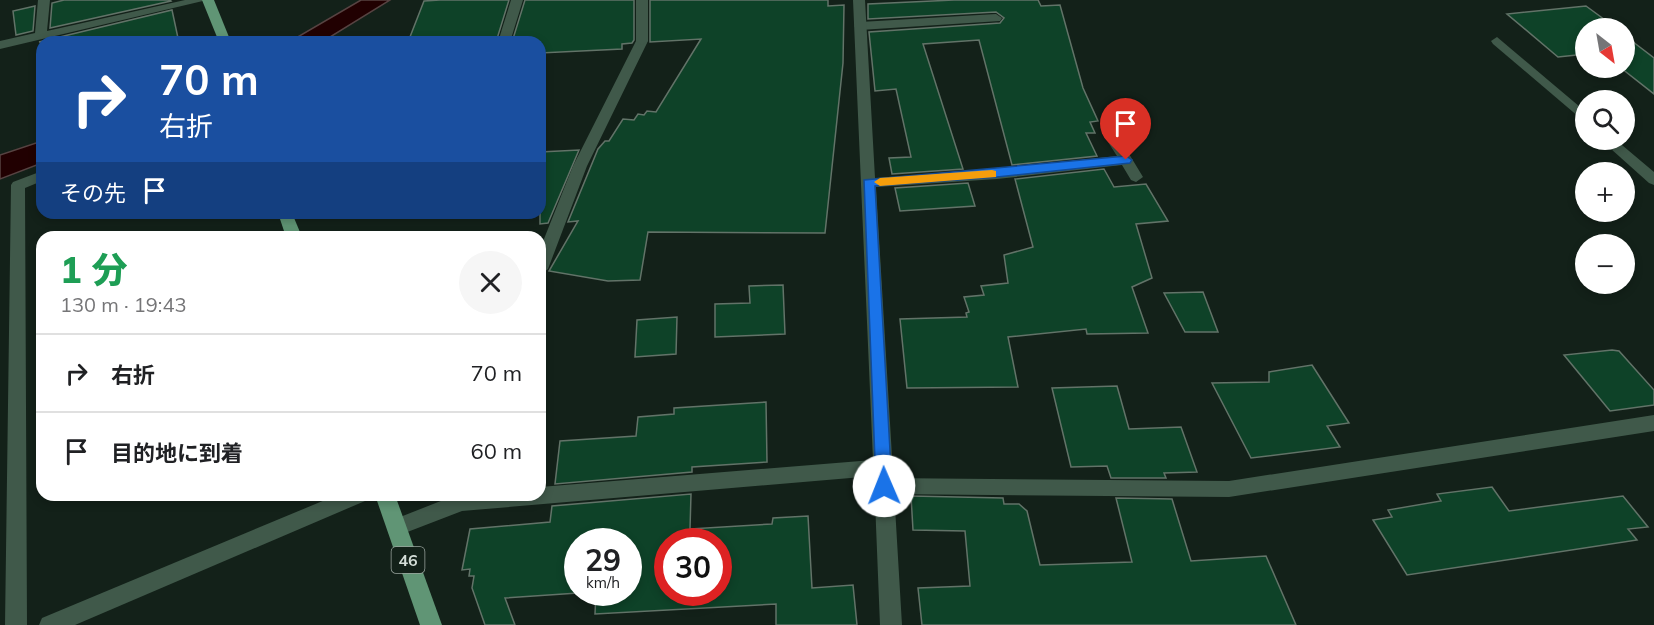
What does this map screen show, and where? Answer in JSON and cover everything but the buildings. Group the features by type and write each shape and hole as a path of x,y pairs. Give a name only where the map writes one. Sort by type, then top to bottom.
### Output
{"main road":[{"path":"208,0 223,36"},
{"name":"46","path":"387,501 431,625"}],"street":[{"path":"44,0 41,36 201,0"},
{"path":"506,36 517,0"},
{"path":"546,253 580,166 642,41 642,0"},
{"path":"859,0 891,625"},
{"path":"860,26 996,18"},
{"path":"0,45 36,37"},
{"path":"1497,41 1575,109"},
{"path":"1115,142 1136,177"},
{"path":"1620,150 1654,180"},
{"path":"868,183 997,174 1126,160"},
{"path":"16,625 18,185 36,178"},
{"path":"546,497 884,477 1229,489 1589,431 1654,423"},
{"path":"50,625 344,501"},
{"path":"397,527 461,502 478,501"}],"shaded area":[{"path":"361,0 390,0 332,36 299,36"},
{"path":"36,143 36,165 0,179 0,155"}],"slow traffic":[{"path":"880,182 992,174"}],"route":[{"path":"884,486 868,183 997,174 1126,160"}]}
